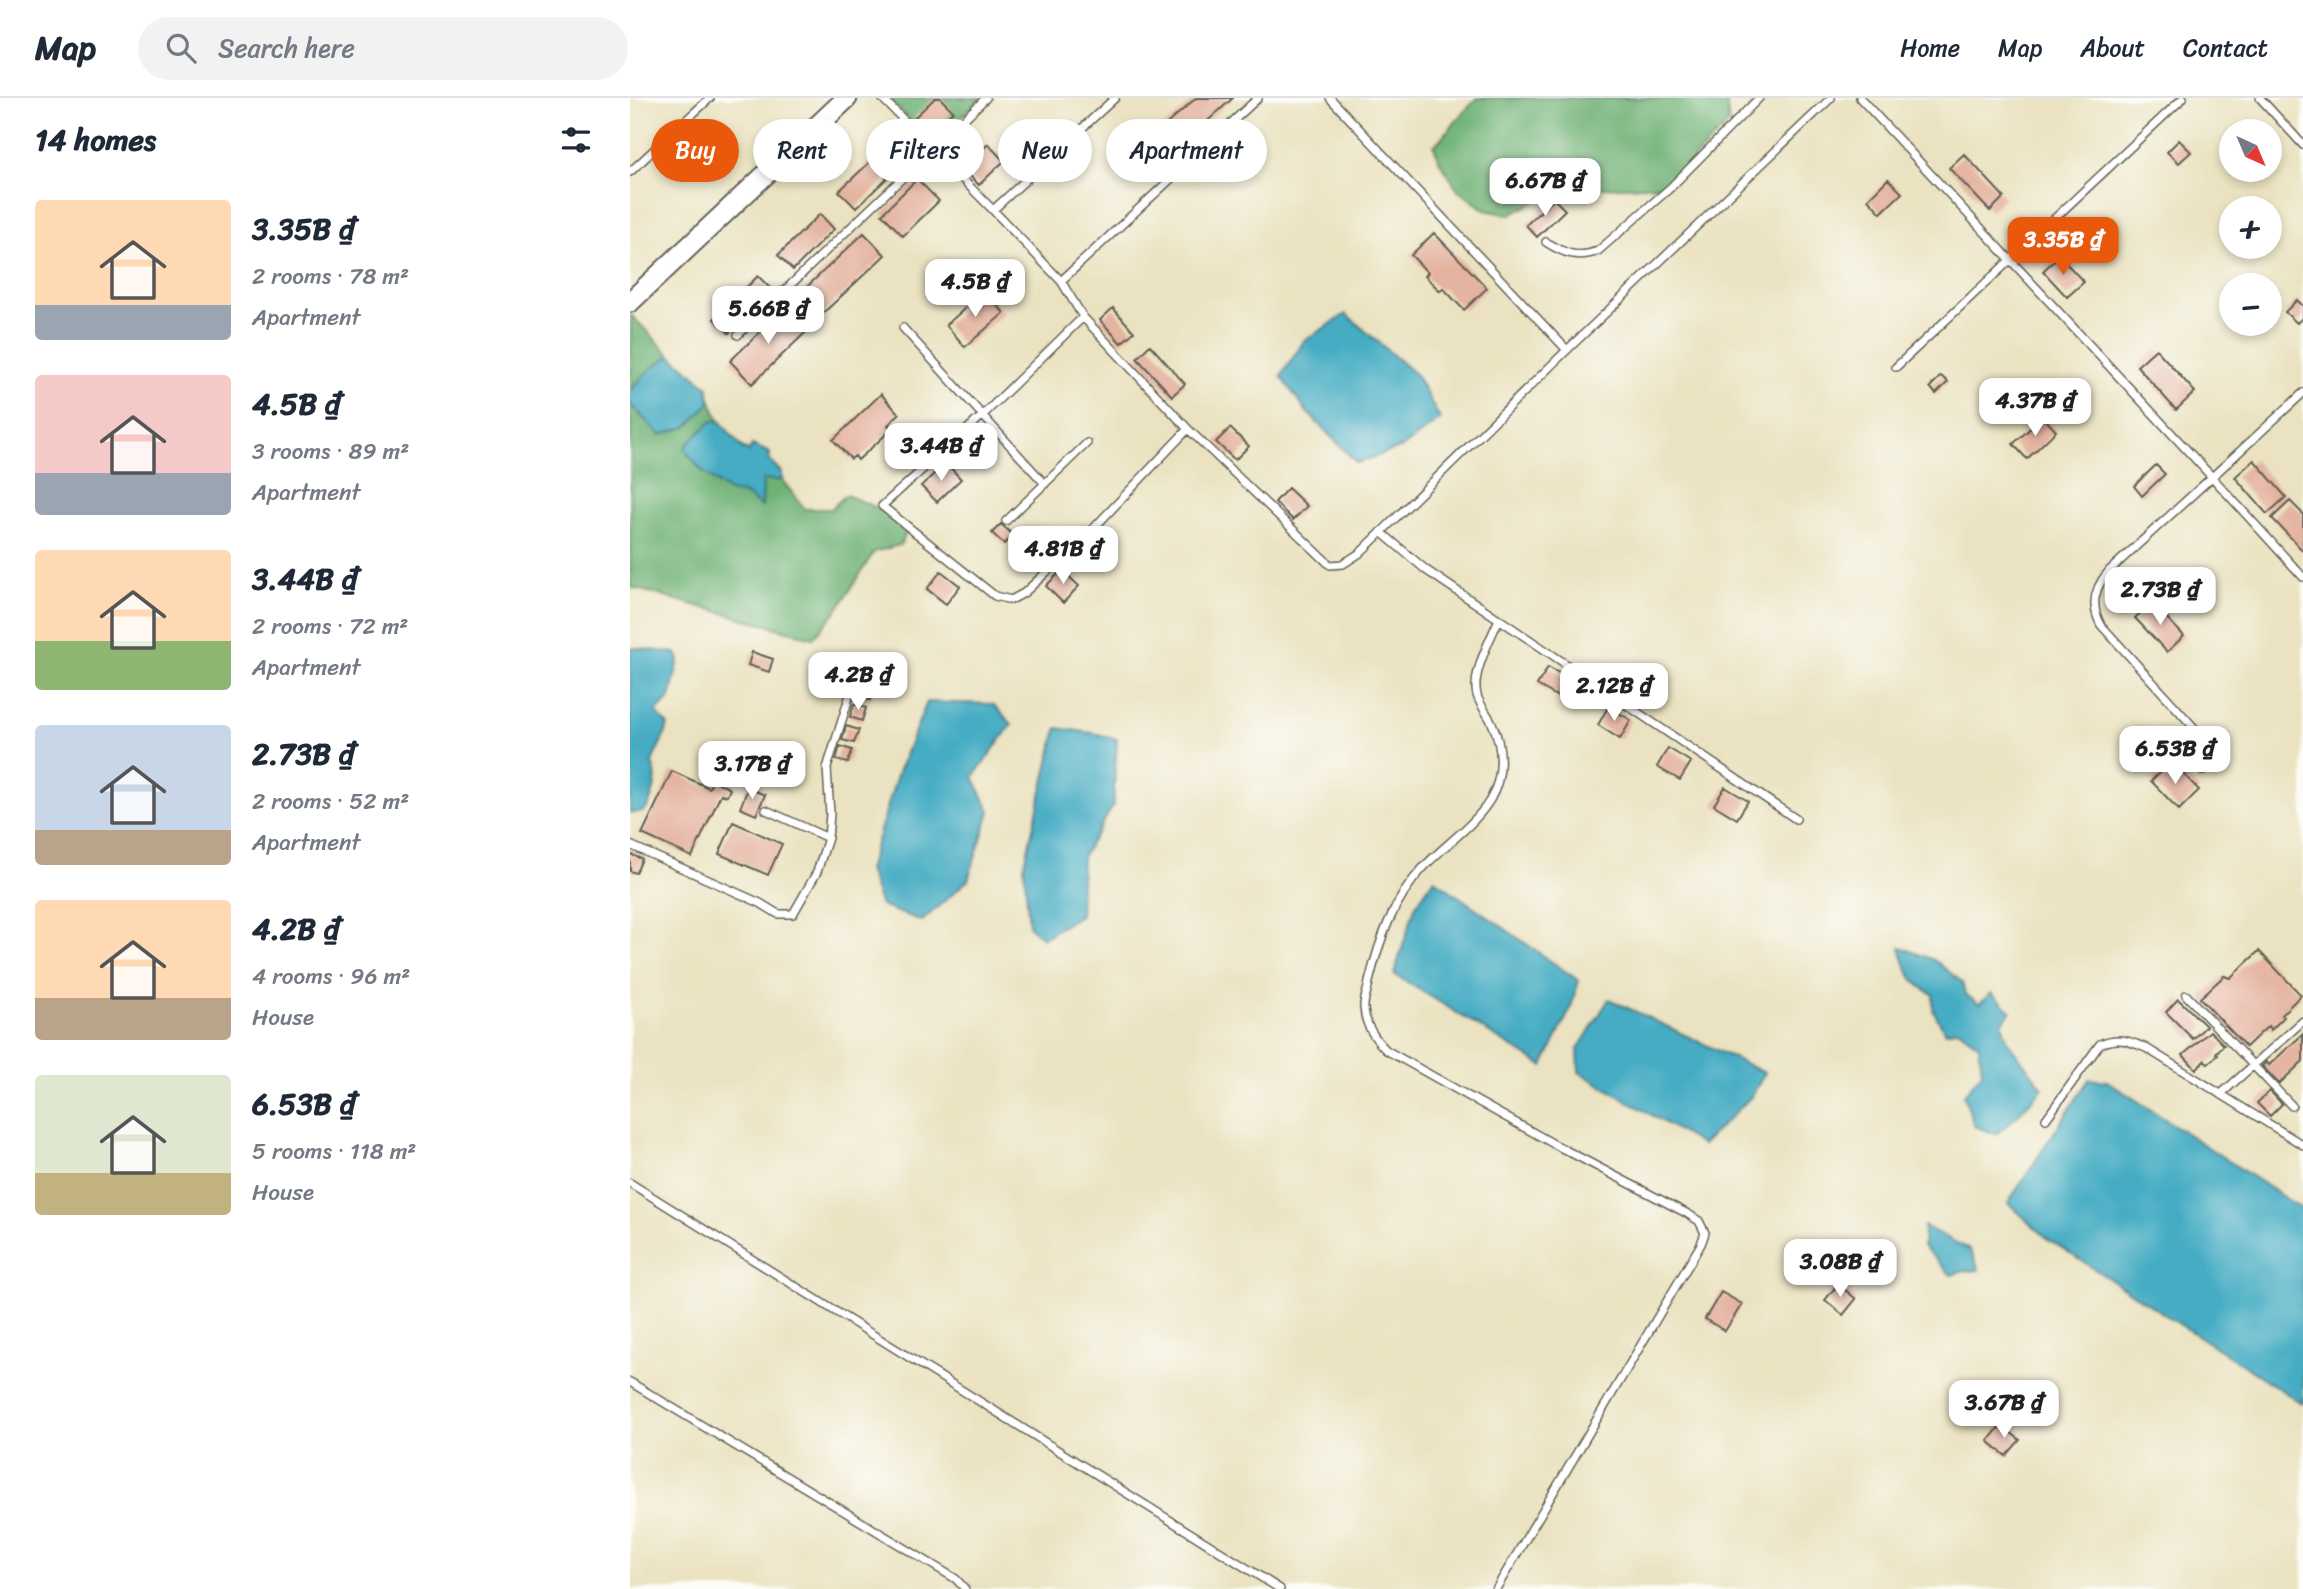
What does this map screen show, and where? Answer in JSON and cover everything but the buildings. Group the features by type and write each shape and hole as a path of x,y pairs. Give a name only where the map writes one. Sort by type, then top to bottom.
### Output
{"street":[{"path":"630,302 847,98"}],"lane":[{"path":"630,172 710,98"},
{"path":"882,98 903,119"},
{"path":"965,119 986,98"},
{"path":"993,210 1115,98"},
{"path":"1061,281 1258,98"},
{"path":"1330,98 1567,350"},
{"path":"1546,242 1571,255 1580,256 1598,251 1662,195 1759,98"},
{"path":"965,182 1061,281 1083,317 1188,429 1330,565 1343,564 1360,553 1567,350 1831,98"},
{"path":"1860,98 2303,578"},
{"path":"1896,367 2183,98"},
{"path":"2260,98 2303,145"},
{"path":"738,335 899,182"},
{"path":"1083,317 982,415 882,506 995,596 1010,600 1024,593 1092,530 1188,429"},
{"path":"903,328 1045,484"},
{"path":"2202,771 2213,755 2209,744 2101,625 2094,614 2094,598 2099,583 2109,571 2303,393"},
{"path":"1006,521 1087,443"},
{"path":"1381,532 1426,570 1796,819"},
{"path":"1496,1589 1694,1256 1705,1233 1699,1221 1688,1214 1552,1143 1386,1050 1375,1039 1367,1024 1363,1007 1374,963 1396,904 1422,869 1479,814 1491,799 1497,783 1502,762 1497,738 1477,694 1477,678 1499,619"},
{"path":"630,845 760,903 778,914 793,914 817,872 828,838 830,814 827,768 859,669"},
{"path":"765,810 828,838"},
{"path":"2186,995 2292,1106"},
{"path":"2221,1094 2303,1021"},
{"path":"2046,1119 2091,1054 2112,1039 2126,1039 2146,1048 2303,1145"},
{"path":"630,1182 1280,1589"},
{"path":"630,1382 944,1572 965,1589"}],"green space":[{"path":"888,98 981,98 959,119 909,119"},
{"path":"1477,98 1726,98 1729,123 1667,185 1602,188 1547,195 1510,215 1485,210 1458,190 1440,162 1434,146"},
{"path":"631,315 671,356 708,387 717,415 734,440 749,452 752,445 770,453 769,460 782,473 782,480 805,509 831,509 846,495 880,509 908,530 900,545 874,552 838,609 813,638 630,587"}],"water":[{"path":"1346,314 1417,376 1440,419 1403,447 1357,463 1306,411 1281,376 1304,341"},
{"path":"671,356 708,387 710,403 687,427 660,435 630,404 630,395 643,377"},
{"path":"712,421 720,421 742,448 749,452 752,445 770,453 769,460 782,473 782,480 763,480 762,507 745,494 728,491 702,471 685,450 687,444"},
{"path":"630,649 676,653 679,660 670,698 656,712 668,725 652,764 656,780 654,791 648,807 642,812 630,813"},
{"path":"927,702 993,704 1012,724 973,777 990,811 968,880 922,921 881,906 868,870 898,772"},
{"path":"1057,728 1117,739 1113,806 1082,857 1080,915 1043,938 1029,927 1024,866"},
{"path":"1434,879 1579,981 1570,1010 1543,1066 1394,974 1415,907"},
{"path":"1900,947 1934,960 1962,982 1965,994 1979,1004 1991,993 2011,1011 2002,1023 2008,1042 2043,1088 1996,1134 1974,1126 1964,1095 1982,1072 1979,1045 1958,1029 1945,1032 1933,1010 1933,994 1920,986 1910,975"},
{"path":"1609,999 1765,1073 1751,1097 1702,1145 1579,1072 1578,1049"},
{"path":"2089,1079 2107,1081 2303,1210 2303,1404 2048,1239 2008,1203"},
{"path":"1924,1226 1970,1250 1979,1270 1951,1275 1923,1246"}]}
